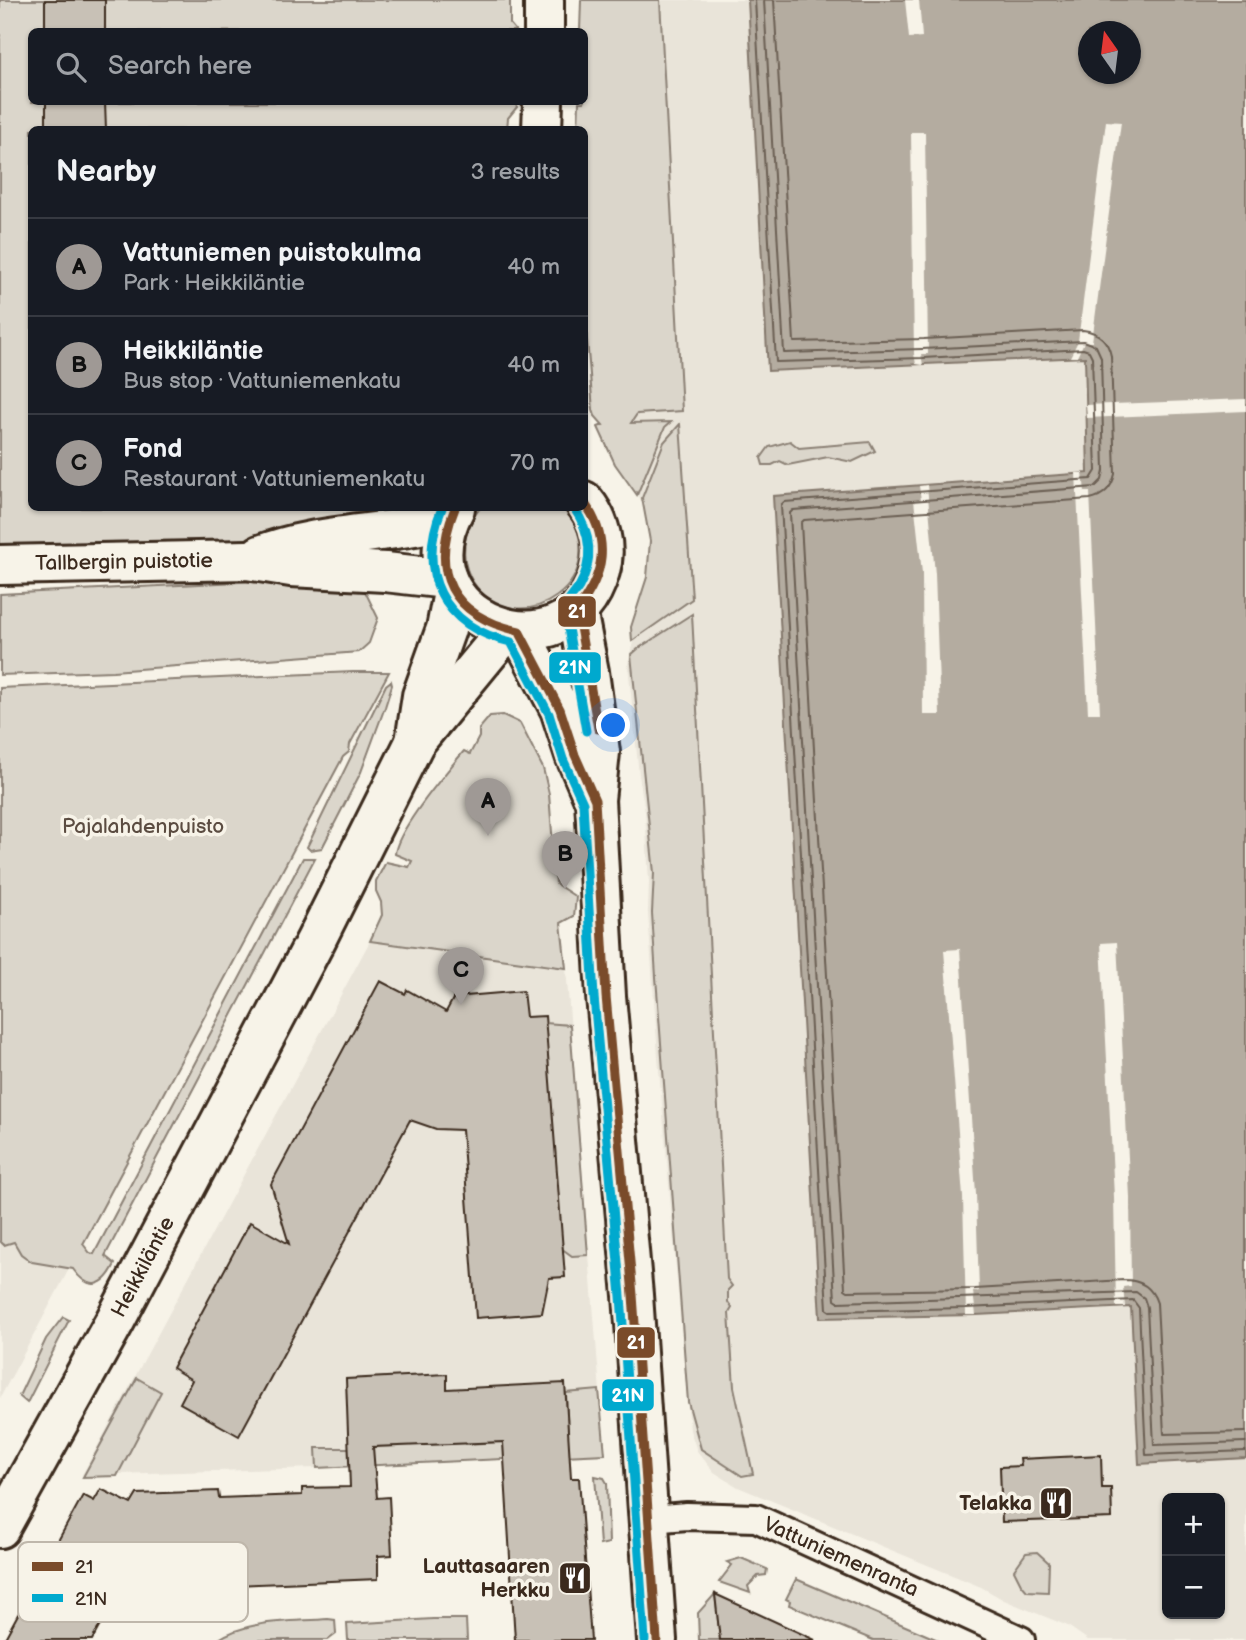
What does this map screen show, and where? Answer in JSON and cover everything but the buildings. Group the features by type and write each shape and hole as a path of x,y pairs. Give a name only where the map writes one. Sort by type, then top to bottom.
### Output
{"street":[{"path":"544,0 544,28"},
{"path":"542,126 543,105"},
{"path":"450,585 461,603 482,620 513,631 544,628 567,618 577,610 592,590 600,569 603,553 599,528 588,508"},
{"name":"Tallbergin puistotie","path":"247,560 288,544 385,533 452,513"},
{"name":"Heikkiläntie","path":"415,742 422,696 446,629 450,585 442,548 452,513"},
{"name":"Tallbergin puistotie","path":"0,565 247,560 290,568 385,572 450,585"},
{"path":"577,610 600,752 594,800 606,996 650,1518 657,1640"},
{"path":"513,631 560,709 594,800"},
{"name":"Heikkiläntie","path":"0,1528 115,1321 316,940 415,742 513,631"},
{"name":"Vattuniemenranta","path":"650,1518 756,1518 1021,1640"}],"shaded area":[{"path":"596,0 748,0 769,371 1085,356 1089,473 773,496 966,1315 1132,1307 1139,1464 1246,1458 1246,1640 1088,1640 1068,1626 1004,1600 981,1587 738,1487 714,1472 697,1451 690,1430 658,1057 648,912 645,812 628,664 652,559 648,513 615,454"},
{"path":"370,941 566,968 605,1454 317,1468 82,1475"},
{"path":"0,1232 69,1269 0,1398"}],"green space":[{"path":"0,0 510,0 510,24 513,28 28,28 28,105 517,107 508,118 507,126 28,126 28,511 382,511 382,515 362,529 0,569"},
{"path":"581,0 660,0 682,411 637,414 631,423 671,422 665,427 637,495 615,464 598,427 603,425 593,410 588,351 588,126 578,126 579,105 588,105 588,28 580,28"},
{"path":"680,424 692,599 632,641 631,627 647,577 650,541 642,498 664,442"},
{"path":"790,441 799,448 870,442 875,451 852,462 828,457 788,465 780,461 763,465 761,458 769,447"},
{"path":"478,511 565,511 577,530 580,542 578,568 566,588 536,607 515,608 496,603 480,591 469,574 464,554 468,531"},
{"path":"299,579 361,583 378,618 369,643 359,652 113,671 0,675 0,594"},
{"path":"692,614 727,1279 732,1286 728,1290 728,1302 732,1308 729,1313 734,1387 753,1474 742,1476 701,1449 688,1402 656,977 652,913 654,873 631,655"},
{"name":"Pajalahdenpuisto","path":"389,672 350,744 349,752 343,757 83,1244 94,1254 303,858 315,858 105,1256 115,1264 111,1272 101,1282 90,1284 73,1269 32,1262 21,1254 14,1242 4,1245 0,1241 0,688"},
{"path":"391,681 385,707 361,772 322,848 310,850 307,847 386,685"},
{"path":"503,715 520,723 543,768 549,794 556,884 576,897 574,916 561,923 566,968 370,941 382,915 376,881 386,862 409,867 412,861 395,854 404,831 464,751 470,754 479,737 479,729 490,716"},
{"path":"545,1023 570,1025 588,1255 572,1256 561,1248"},
{"path":"63,1317 69,1320 27,1403 19,1396 46,1339"},
{"path":"137,1378 161,1392 117,1476 83,1477"},
{"path":"599,1390 605,1454 317,1468 316,1448 349,1448 464,1429 466,1444 568,1438 566,1393"},
{"path":"595,1476 604,1478 607,1483 609,1543 600,1545"},
{"path":"1037,1552 1049,1563 1048,1592 1027,1591 1014,1570 1026,1553"},
{"path":"741,1558 767,1569 766,1575 758,1576 748,1586 750,1593 719,1582 732,1565 727,1562"},
{"path":"796,1579 938,1640 873,1640 789,1605 790,1601 786,1599"},
{"path":"715,1594 720,1640 699,1640 698,1613"},
{"path":"466,1619 467,1640 348,1640 347,1624"},
{"path":"335,1620 336,1634 328,1640 217,1640 229,1633 257,1625"}],"water":[{"path":"748,0 1246,0 1246,1458 1139,1464 1131,1307 976,1315 820,1318 773,496 1088,473 1085,357 768,371"}],"pier":[{"path":"905,0 919,0 922,37 909,38"},
{"path":"1106,121 1121,122 1092,342 1084,342 1077,357 1070,357 1078,341"},
{"path":"911,132 925,132 928,354 921,354 923,365 916,364 914,354"},
{"path":"1246,399 1246,411 1087,418 1086,405"},
{"path":"1076,473 1083,473 1085,492 1090,492 1100,713 1088,713"},
{"path":"927,485 935,574 940,715 923,715 922,573 914,500 921,500 919,486"},
{"path":"1117,942 1130,1197 1131,1286 1123,1287 1125,1307 1116,1307 1114,1197 1101,943"},
{"path":"960,949 976,1194 979,1291 973,1292 976,1315 966,1315 963,1197 944,950"}],"transit line":[{"name":"21","path":"588,508 598,530 601,557 594,583 577,610 598,729"},
{"name":"21N","path":"441,511 432,554 434,575 441,593 452,610 467,624 487,635 511,642 549,714 563,759 583,803 594,997 621,1296 645,1640"},
{"name":"21","path":"454,511 447,531 444,553 446,572 452,588 462,603 477,615 519,631 560,709 575,755 595,800 606,996 633,1295 657,1640"},
{"name":"21N","path":"576,511 587,537 587,567 565,611 586,731"}],"place":[{"name":"Vattuniemen puistokulma","path":"488,836"},
{"name":"Heikkiläntie","path":"565,889"},
{"name":"Fond","path":"461,1005"},
{"name":"Telakka","path":"1056,1503"},
{"name":"Lauttasaaren Herkku","path":"575,1578"}]}
